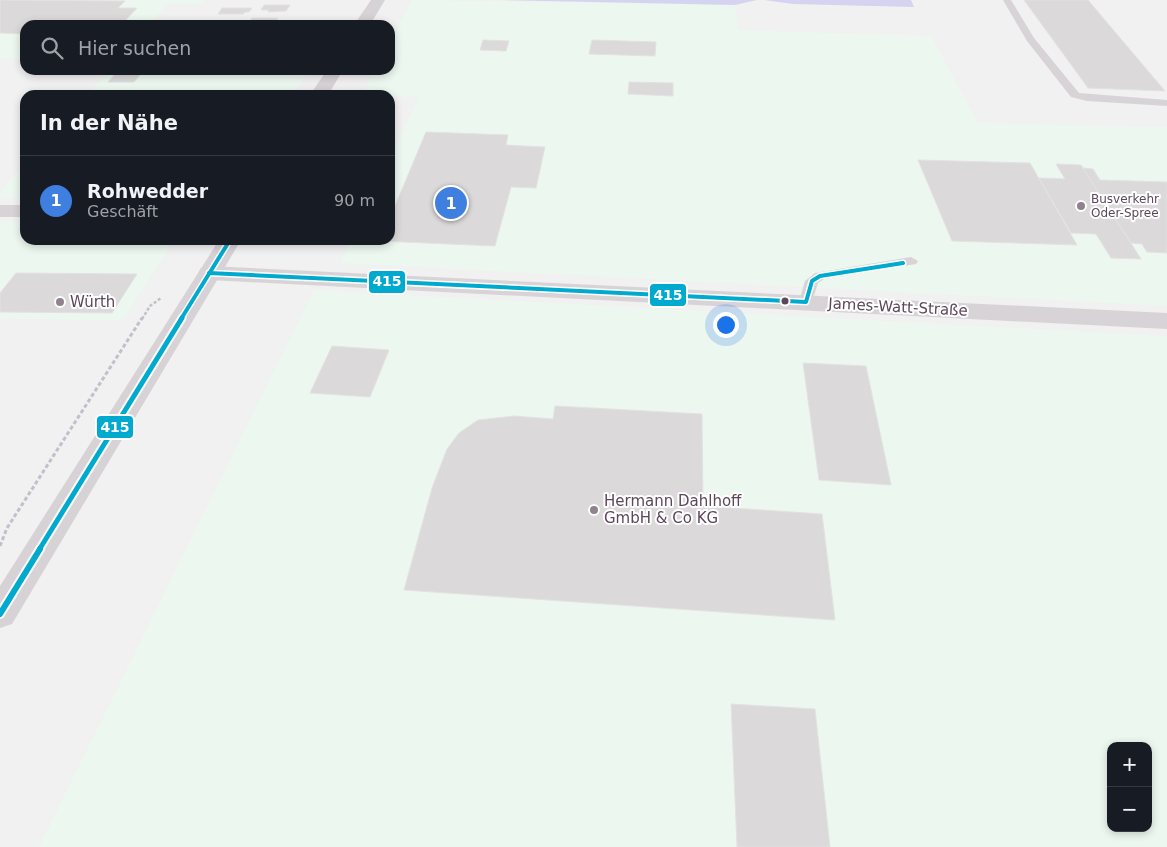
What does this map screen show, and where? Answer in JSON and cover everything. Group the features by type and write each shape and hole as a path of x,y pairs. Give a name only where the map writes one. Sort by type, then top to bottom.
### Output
{"street":[{"path":"365,20 378,0"},
{"path":"322,90 332,75"},
{"path":"0,211 20,211"},
{"path":"0,614 227,245"},
{"name":"James-Watt-Straße","path":"209,273 1167,321"}],"lane":[{"path":"1007,0 1030,39 1066,86 1076,95 1087,98 1167,103"},
{"path":"806,302 812,281 820,276 911,261"}],"path":[{"path":"0,546 7,528 150,306 164,294"}],"shaded area":[{"path":"0,0 205,0 201,4 168,4 154,20 20,20 20,59 0,59"},
{"path":"412,0 735,5 739,30 931,36 978,123 1167,127 1167,306 339,263 348,245 395,245 395,147 419,97 395,96 395,90 365,90 372,75 395,75 395,32"},
{"path":"500,0 757,0 735,5"},
{"path":"764,0 911,0 914,7 793,4"},
{"path":"105,75 306,75 296,90 91,90"},
{"path":"20,170 20,198 0,198 0,192"},
{"path":"0,221 20,221 20,245 172,245 123,320 0,319"},
{"path":"314,290 1167,336 1167,847 39,847"}],"building":[{"path":"0,0 125,1 118,8 137,8 126,20 20,20 20,34 0,33"},
{"path":"1024,0 1088,0 1165,91 1088,88"},
{"path":"264,5 290,5 286,11 268,12 269,10 261,10"},
{"path":"222,8 252,8 249,12 243,14 218,14"},
{"path":"252,18 278,18 277,20 251,20"},
{"path":"483,40 509,41 506,51 480,50"},
{"path":"592,40 656,42 655,56 589,54"},
{"path":"114,75 140,75 134,82 108,82"},
{"path":"629,82 673,83 673,96 628,94"},
{"path":"426,132 508,135 506,145 545,147 536,188 511,187 495,246 395,242 395,206"},
{"path":"918,160 1030,163 1077,245 952,241"},
{"name":"Busverkehr Oder-Spree","path":"1056,164 1081,165 1141,259 1111,258 1096,234 1071,233 1039,178 1065,179"},
{"path":"1083,168 1093,169 1100,180 1167,182 1167,253 1147,252 1142,244 1131,243"},
{"name":"Würth","path":"16,273 137,274 112,313 0,312 0,293"},
{"path":"332,346 389,350 370,397 310,393"},
{"path":"803,363 866,366 891,485 819,480"},
{"name":"Hermann Dahlhoff GmbH & Co KG","path":"555,406 702,414 703,506 822,514 835,620 404,590 432,488 447,449 459,433 478,420 514,416 553,419"},
{"path":"731,704 815,709 830,847 737,847"}],"transit line":[{"name":"415","path":"0,614 227,245"},
{"name":"415","path":"209,273 806,302 812,281 820,276 903,263"}],"place":[{"name":"Rohwedder","path":"451,203"},
{"name":"Busverkehr Oder-Spree","path":"1081,206"},
{"name":"Würth","path":"60,302"},
{"name":"Hermann Dahlhoff GmbH & Co KG","path":"594,510"}]}
